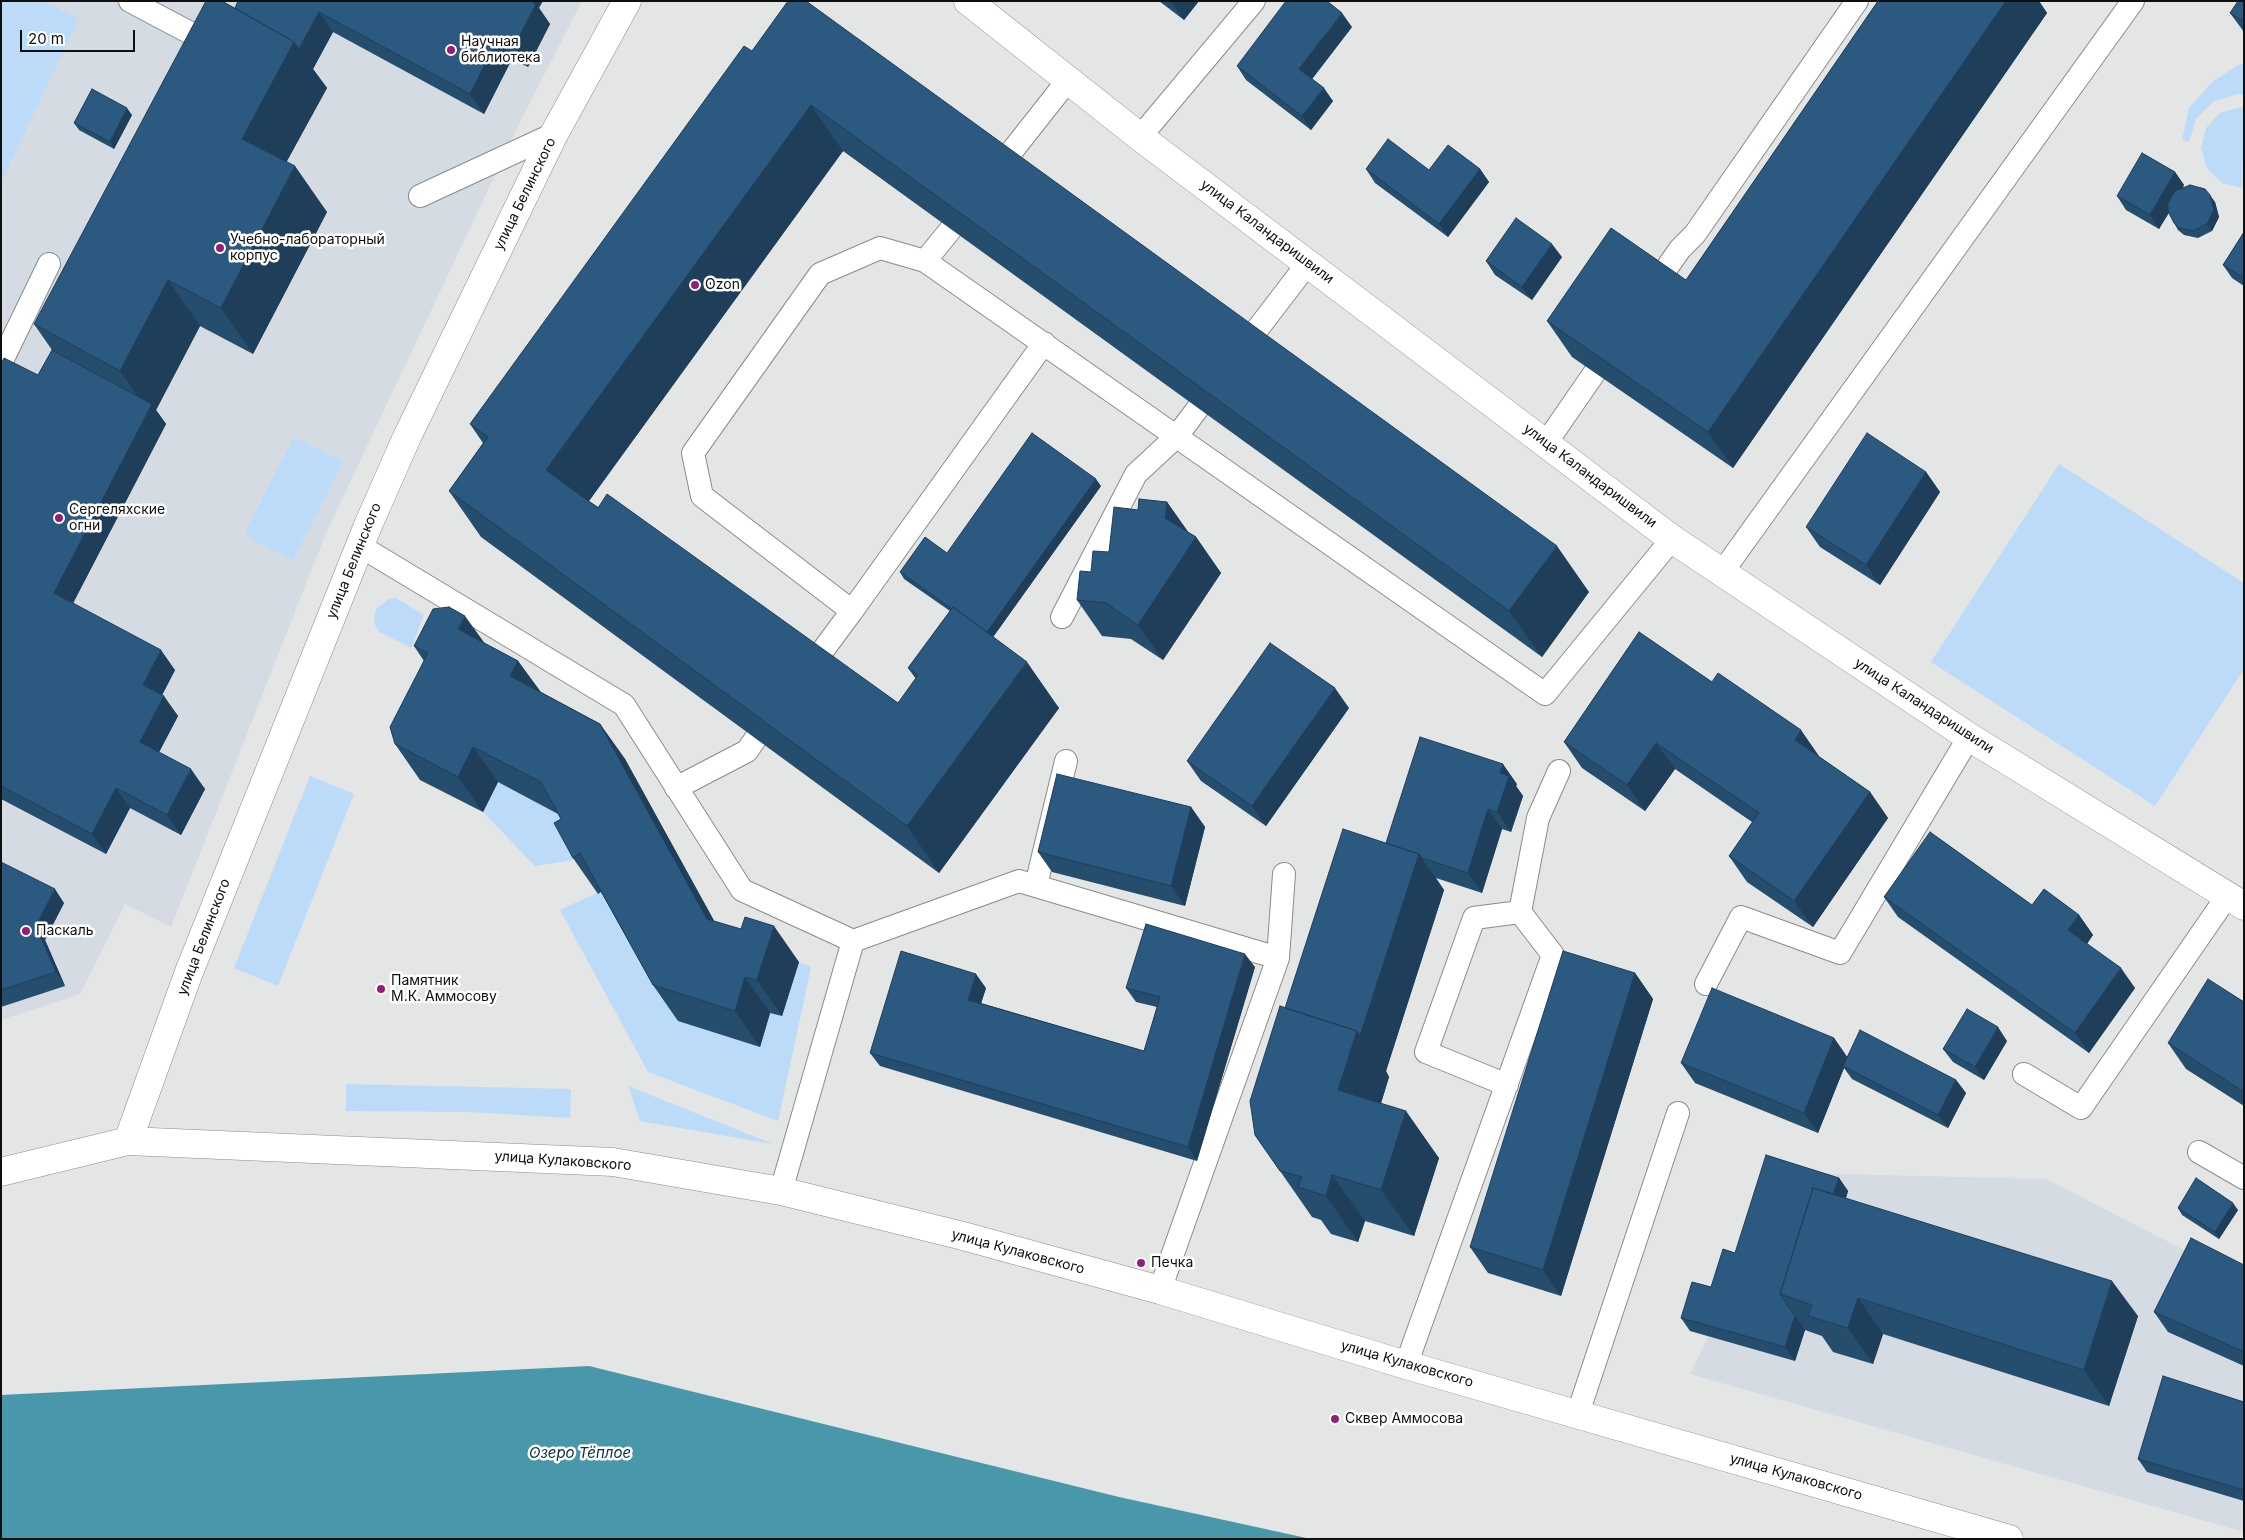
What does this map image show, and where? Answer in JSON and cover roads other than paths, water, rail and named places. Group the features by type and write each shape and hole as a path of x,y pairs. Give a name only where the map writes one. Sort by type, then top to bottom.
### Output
{"street":[{"name":"улица Белинского","path":"128,1141 189,972 360,546 407,437 554,134 627,1"},
{"name":"улица Каландаришвили","path":"968,1 1140,137 1672,538 1969,737 2236,900"},
{"name":"улица Кулаковского","path":"1,1172 128,1141 613,1162 782,1191 963,1236 1160,1290 1406,1364 2009,1539"}],"lane":[{"path":"130,1 227,52"},
{"path":"1140,137 1254,1"},
{"path":"1659,279 1680,250 1696,234 1857,1"},
{"path":"1723,571 2132,2"},
{"path":"1001,165 1068,80"},
{"path":"420,196 554,134"},
{"path":"926,261 951,229"},
{"path":"852,611 702,496 693,453 820,274 880,248 926,261 1545,694 1672,538"},
{"path":"1246,344 1308,263"},
{"path":"1,363 49,264"},
{"path":"812,665 1044,343"},
{"path":"1546,443 1595,372"},
{"path":"1062,617 1136,474 1177,436 1198,408"},
{"path":"360,546 624,705 742,890 853,941 1020,881 1278,958"},
{"path":"1706,984 1741,917 1840,953 1969,737"},
{"path":"676,788 746,751 756,738"},
{"path":"1036,886 1066,761"},
{"path":"1406,1364 1553,955 1520,912 1538,818 1559,771"},
{"path":"1160,1290 1278,958 1284,874"},
{"path":"2024,1074 2081,1108 2236,900"},
{"path":"1507,1085 1426,1052 1474,918 1520,912"},
{"path":"782,1191 853,941"},
{"path":"1578,1413 1678,1113"},
{"path":"2200,1152 2244,1178"}],"water":[{"name":"Озеро Тёплое","path":"589,1366 1119,1497 1311,1539 1,1539 1,1395"}],"place":[{"name":"Научная библиотека","path":"451,50"},
{"name":"Учебно-лабораторный корпус","path":"220,248"},
{"name":"Ozon","path":"695,285"},
{"name":"Сергеляхские огни","path":"59,518"},
{"name":"Паскаль","path":"26,931"},
{"name":"Памятник М.К. Аммосову","path":"381,989"},
{"name":"Печка","path":"1141,1263"},
{"name":"Сквер Аммосова","path":"1335,1419"}]}
